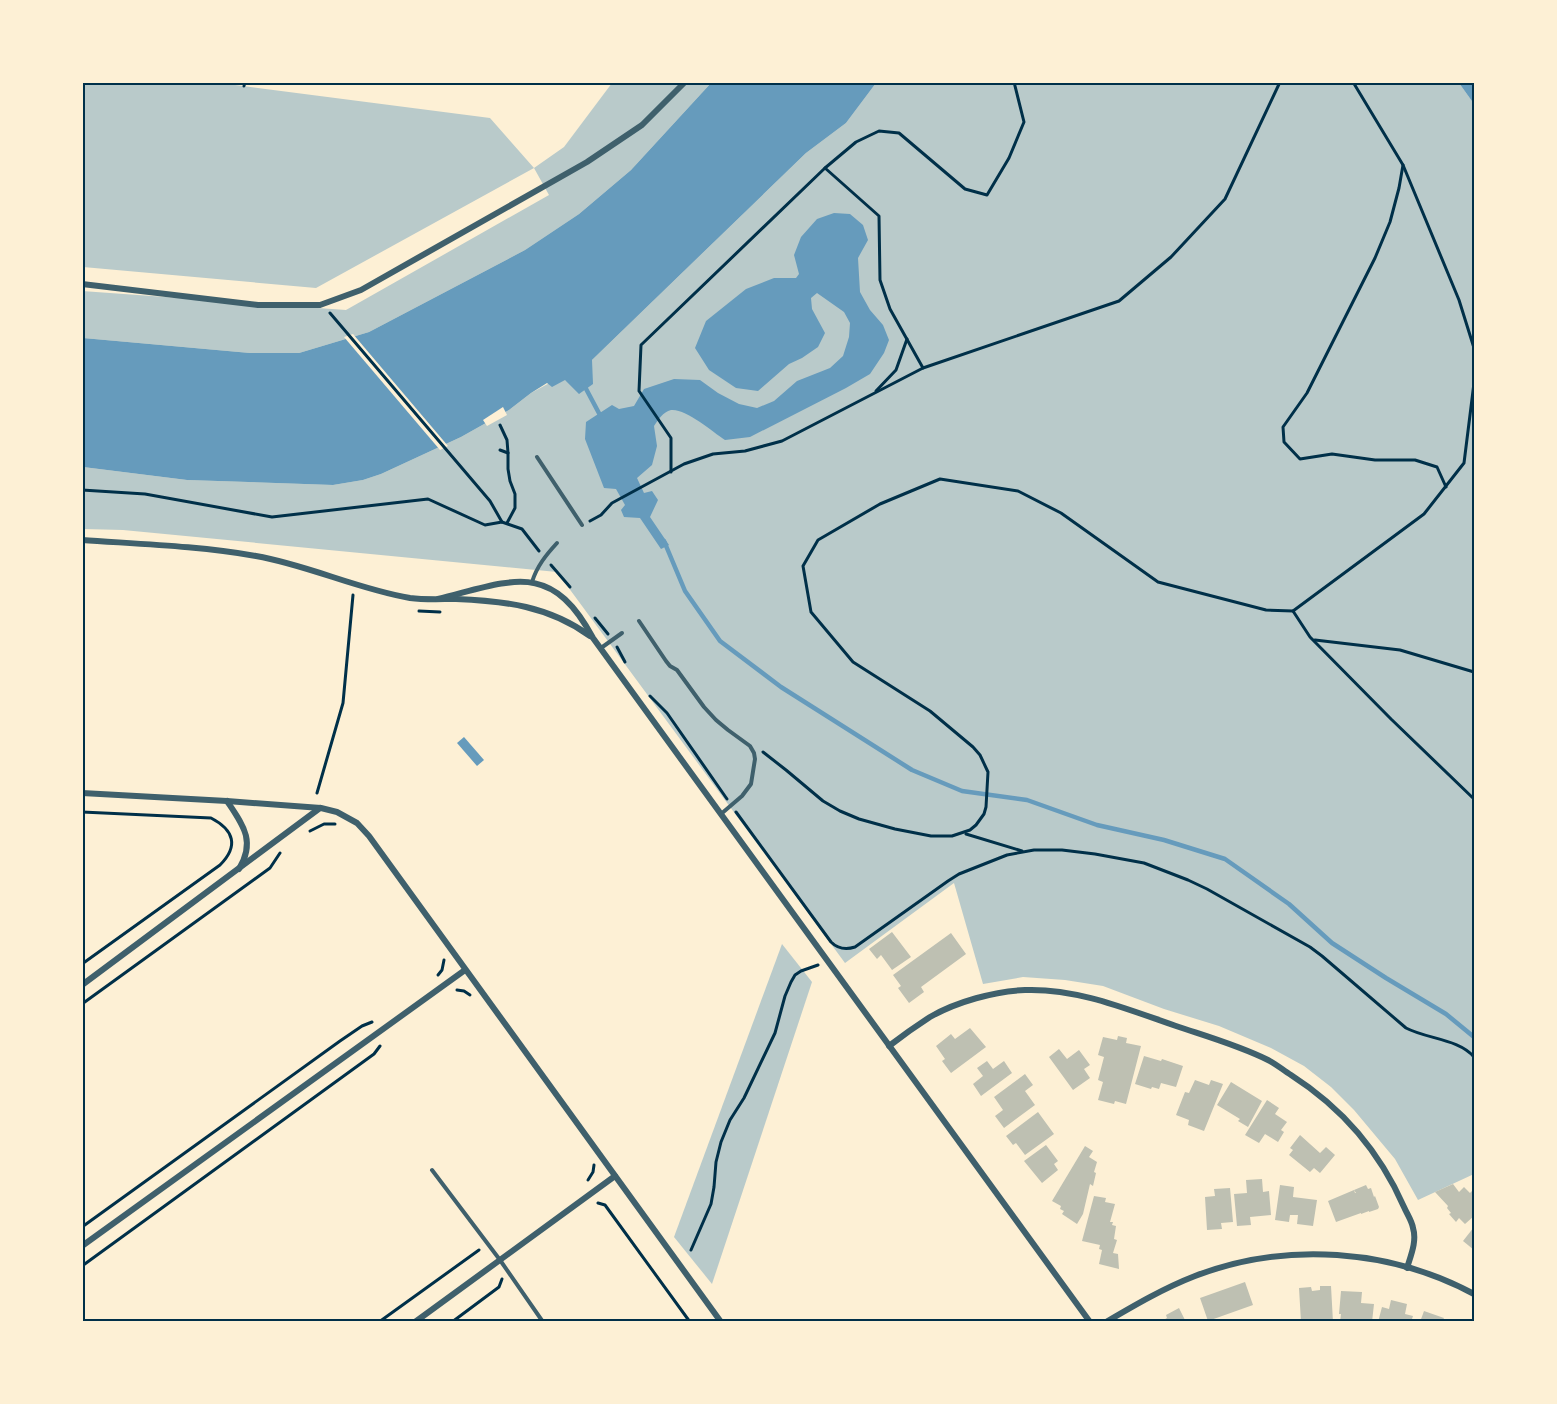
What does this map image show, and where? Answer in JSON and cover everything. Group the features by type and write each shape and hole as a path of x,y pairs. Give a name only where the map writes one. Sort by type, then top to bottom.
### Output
{"street":[{"path":"82,284 258,304 320,305 361,290 587,162 642,125 685,82"},
{"path":"82,540 222,551 256,556 401,596 425,599 486,600 515,604 543,611 574,624 593,638"},
{"path":"438,599 518,581 543,585 567,601 583,619 600,648 1090,1322"},
{"path":"82,793 321,808 337,812 357,823 369,836 721,1322"},
{"path":"227,801 246,832 248,848 237,872"},
{"path":"82,985 321,808"},
{"path":"82,1246 465,970"},
{"path":"889,1046 931,1017 949,1008 998,993 1025,990 1084,996 1240,1047 1269,1061 1324,1099 1353,1127 1372,1151 1399,1195 1413,1228 1413,1249 1407,1268"},
{"path":"415,1322 615,1176"},
{"path":"1106,1322 1168,1287 1223,1266 1253,1259 1304,1254 1366,1258 1439,1277 1474,1294"}],"lane":[{"path":"537,458 582,525"},
{"path":"532,582 536,568 557,543"},
{"path":"639,621 666,661 677,670 704,707 728,730 750,746 755,759 751,784 742,796 721,814"},
{"path":"600,648 622,633"},
{"path":"432,1170 494,1251 543,1322"}],"path":[{"path":"671,472 671,438 639,391 641,345 825,168 855,142 879,131 899,133 965,189 987,195 1009,158 1024,122 1014,82"},
{"path":"582,525 601,515 612,503 684,464 713,454 745,451 782,441 923,368 1119,301 1171,257 1225,198 1280,82"},
{"path":"1353,82 1403,165 1459,300 1474,348"},
{"path":"1403,165 1390,222 1379,249 1320,368 1283,427 1284,442 1300,459 1332,454 1375,460 1415,460 1437,467 1446,487"},
{"path":"825,168 879,216 880,280 890,309 923,368"},
{"path":"331,314 490,501 502,522"},
{"path":"872,395 896,370 907,339"},
{"path":"750,746 766,754 823,801 859,819 895,830 931,836 952,836 964,833 976,825 986,807 988,772 980,755 938,718 853,662 811,612 803,566 819,540 880,504 940,479 1018,491 1061,513 1158,582 1266,610 1293,611 1424,514 1446,487 1464,463 1474,383"},
{"path":"500,425 507,440 508,469 515,494 515,508 507,524"},
{"path":"500,450 508,453"},
{"path":"82,490 145,494 272,517 428,499 485,525 502,522 522,529 571,589"},
{"path":"345,591 361,596"},
{"path":"317,793 343,703 353,594"},
{"path":"412,610 434,612 448,610"},
{"path":"1293,611 1314,640 1474,799"},
{"path":"592,614 612,639 628,666"},
{"path":"1314,640 1400,650 1474,672"},
{"path":"645,691 666,713 731,806 837,947 851,948 860,944 959,874 1022,851 1062,850 1116,857 1144,863 1188,880 1310,946 1406,1028 1464,1048 1474,1057"},
{"path":"82,812 211,818 227,830 232,845 227,858 220,865 82,964"},
{"path":"304,835 324,824 336,824"},
{"path":"964,833 1022,851"},
{"path":"82,1004 270,868 281,852"},
{"path":"691,1250 711,1204 721,1142 770,1044 791,982 801,971 828,962 838,954 841,948"},
{"path":"437,976 442,970 444,960 442,951"},
{"path":"451,990 464,991 471,996"},
{"path":"82,1227 340,1041 362,1026 380,1019"},
{"path":"82,1266 374,1054 381,1045"},
{"path":"583,1185 590,1179 593,1172 594,1165 591,1158"},
{"path":"597,1204 605,1205 690,1322"},
{"path":"379,1322 478,1250 494,1251"},
{"path":"452,1322 499,1287 506,1268"}],"shaded area":[{"path":"83,83 220,83 490,118 534,168 316,288 83,267"},
{"path":"612,83 711,83 631,170 579,214 525,250 369,332 299,353 250,353 83,338 82,291 346,310 549,195 534,168 564,147"},
{"path":"876,83 1459,83 1474,104 1474,1174 1418,1200 1395,1159 1354,1110 1331,1087 1304,1066 1271,1048 1219,1026 1164,1009 1103,986 1023,977 983,984 954,883 845,963 557,572 123,530 83,529 83,467 187,480 333,485 363,480 381,474 461,437 509,410 531,393 592,360 806,153 846,123"},
{"path":"782,944 812,982 712,1284 674,1237"}],"water":[{"path":"711,83 876,83 846,123 806,153 592,360 593,384 579,394 565,380 552,387 547,383 509,410 461,437 381,474 363,480 333,485 187,480 83,467 83,338 250,353 299,353 369,332 525,250 579,214 631,170"},
{"path":"1459,83 1474,83 1474,104"},
{"path":"834,213 850,214 863,225 868,240 858,258 860,292 870,310 883,325 889,340 884,353 870,374 750,437 725,440 698,421 677,410 663,414 654,426 657,446 652,465 637,478 644,493 652,491 658,500 650,517 669,545 661,549 640,518 624,517 621,510 625,505 616,489 604,488 585,439 586,422 612,405 619,409 634,406 644,389 674,379 700,380 739,404 757,408 774,401 797,381 830,368 843,356 849,337 850,323 844,312 817,293 811,298 812,309 825,333 818,347 789,364 758,391 736,388 709,370 695,348 706,321 746,289 774,278 796,278 799,274 794,255 801,237 817,219"},
{"path":"464,737 484,760 477,766 457,743"}],"pier":[{"path":"353,334 448,446 440,450 344,337"},
{"path":"503,407 507,415 487,426 483,420"}],"building":[{"path":"892,932 911,957 892,970 881,955 877,959 869,949"},
{"path":"951,933 966,954 921,987 924,992 909,1003 898,988 901,986 893,975"},
{"path":"970,1028 986,1047 951,1073 942,1061 945,1059 936,1046 951,1034 955,1039"},
{"path":"1118,1036 1127,1038 1126,1043 1141,1046 1126,1104 1098,1100 1103,1082 1098,1080 1104,1057 1098,1055 1103,1037 1117,1040"},
{"path":"1059,1049 1067,1059 1079,1050 1090,1065 1084,1069 1090,1078 1073,1090 1049,1057"},
{"path":"1144,1056 1183,1066 1176,1087 1161,1083 1159,1089 1152,1087 1151,1089 1135,1084"},
{"path":"987,1061 993,1069 1004,1061 1012,1073 981,1096 973,1084 983,1076 977,1068"},
{"path":"1025,1074 1033,1085 1025,1091 1035,1105 1004,1128 995,1116 1003,1110 994,1097"},
{"path":"1195,1080 1209,1085 1211,1080 1223,1084 1204,1131 1188,1125 1189,1120 1176,1115 1185,1092 1189,1093"},
{"path":"1231,1082 1262,1101 1248,1127 1238,1121 1240,1119 1217,1105"},
{"path":"1267,1100 1279,1108 1275,1114 1287,1122 1281,1130 1284,1132 1278,1142 1265,1134 1259,1143 1245,1135"},
{"path":"1038,1112 1054,1134 1025,1155 1016,1143 1013,1145 1006,1136"},
{"path":"1300,1135 1320,1153 1326,1147 1335,1155 1320,1173 1314,1168 1310,1172 1289,1155 1293,1150 1290,1148"},
{"path":"1046,1145 1058,1161 1054,1164 1058,1170 1042,1183 1024,1161"},
{"path":"1085,1146 1093,1151 1089,1157 1097,1162 1094,1172 1096,1173 1093,1186 1090,1184 1083,1214 1077,1224 1062,1214 1064,1211 1060,1209 1061,1206 1052,1201"},
{"path":"1262,1179 1263,1192 1269,1191 1271,1215 1250,1217 1251,1225 1237,1226 1234,1194 1247,1193 1246,1180"},
{"path":"1453,1184 1459,1192 1464,1187 1470,1193 1474,1189 1474,1216 1465,1224 1459,1218 1456,1222 1449,1214 1451,1213 1448,1206 1435,1192"},
{"path":"1280,1185 1294,1187 1293,1197 1317,1200 1313,1226 1297,1224 1298,1215 1290,1215 1289,1222 1275,1220"},
{"path":"1366,1185 1368,1189 1371,1188 1378,1209 1336,1222 1328,1201 1354,1190"},
{"path":"1230,1188 1233,1222 1221,1223 1222,1229 1207,1230 1205,1197 1215,1196 1214,1189"},
{"path":"1094,1196 1106,1198 1105,1202 1115,1204 1110,1222 1116,1226 1114,1239 1117,1240 1113,1253 1118,1254 1119,1269 1099,1264 1102,1250 1099,1249 1100,1245 1082,1241"},
{"path":"1474,1227 1474,1250 1463,1241"},
{"path":"1245,1282 1253,1305 1208,1321 1200,1298"},
{"path":"1320,1286 1331,1286 1333,1322 1301,1322 1299,1288 1311,1287 1312,1291 1320,1290"},
{"path":"1341,1291 1362,1292 1361,1303 1374,1304 1372,1322 1340,1322"},
{"path":"1391,1300 1407,1304 1405,1314 1413,1316 1411,1322 1378,1322 1382,1307 1389,1309"},
{"path":"1179,1308 1186,1322 1160,1322 1167,1318 1166,1315"},
{"path":"1424,1311 1444,1318 1442,1322 1420,1322"}],"waterway":[{"path":"584,385 601,417"},
{"path":"664,541 685,591 720,641 781,687 912,770 962,791 1027,800 1097,825 1164,840 1225,859 1289,904 1332,943 1446,1014 1474,1037"}]}
